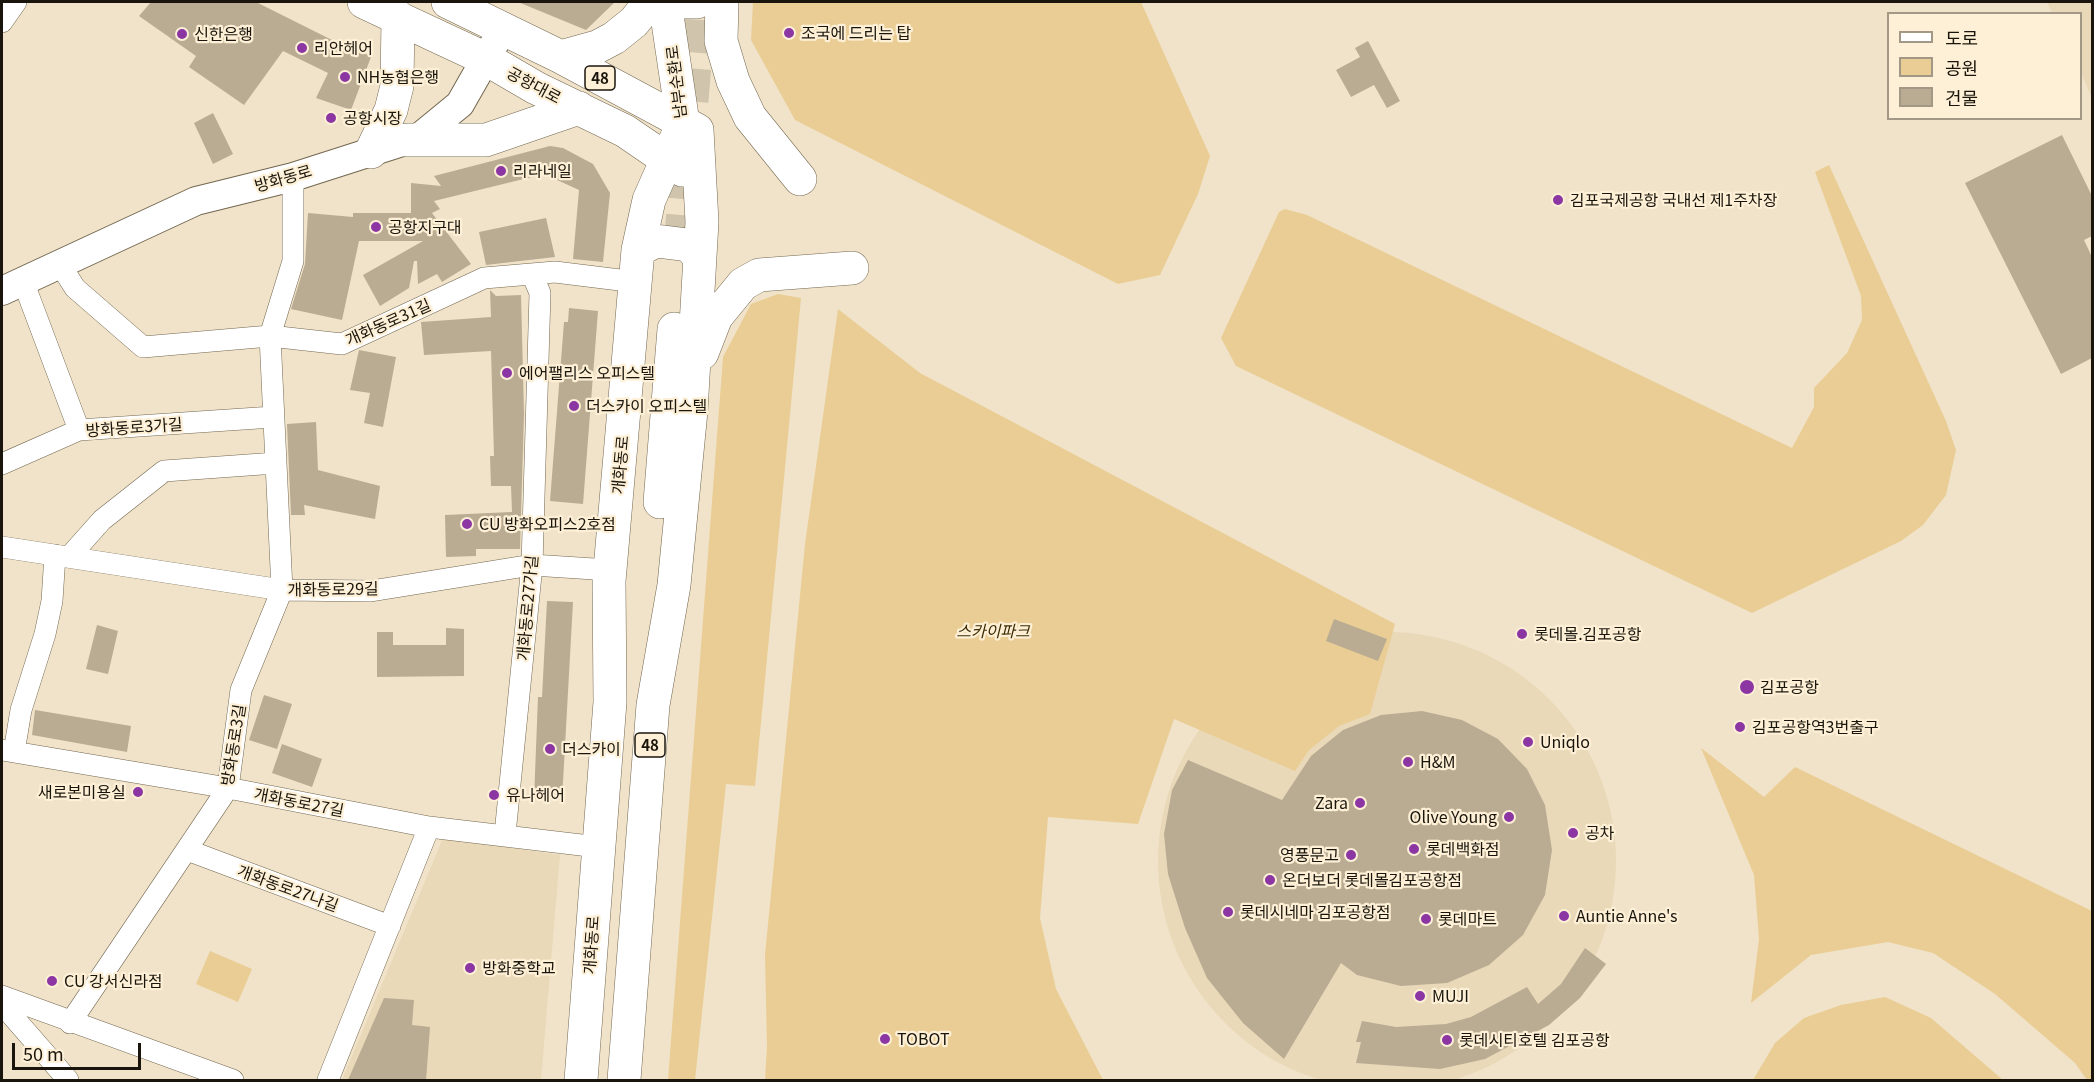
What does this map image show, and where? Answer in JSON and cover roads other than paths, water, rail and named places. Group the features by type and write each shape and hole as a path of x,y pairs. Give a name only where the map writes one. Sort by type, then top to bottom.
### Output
{"main road":[{"name":"공항대로","path":"364,2 488,60 536,88 625,131 698,180"},
{"name":"48","path":"448,2 561,57 690,126"},
{"path":"561,57 597,47 614,38 634,22 650,2"},
{"name":"남부순환로","path":"665,2 690,126 698,180"},
{"path":"686,2 697,2"},
{"path":"722,2 722,41 733,81 750,117 800,179"},
{"path":"370,152 391,110 397,86 398,17"},
{"name":"방화동로","path":"12,286 61,266 196,201 293,177 421,136 460,104 488,60 502,29"},
{"path":"407,141 486,140 579,108"},
{"name":"남부순환로","path":"665,160 690,126"},
{"name":"개화동로","path":"653,705 674,585 691,411 670,251 649,200 665,160"},
{"name":"개화동로","path":"581,1080 610,702 610,570 636,282 702,222 698,180"},
{"name":"개화동로","path":"610,702 631,586 670,251"},
{"name":"개화동로","path":"624,1080 653,705 654,580 670,251"},
{"path":"691,411 705,342 716,317 742,284 759,275 852,268"}],"street":[{"path":"2,22 16,2"},
{"name":"방화동로3길","path":"70,1023 228,788 241,690 282,590 270,336 293,261 293,177"},
{"name":"개화동로31길","path":"61,266 75,288 143,347 270,336 342,344 484,278 555,272 636,282"},
{"name":"개화동로27가길","path":"505,834 532,565 540,293 532,274"},
{"name":"방화동로","path":"12,286 79,430"},
{"name":"방화동로3가길","path":"2,464 79,430 273,417"},
{"path":"8,751 45,634 62,556 102,520 164,471 276,463"},
{"name":"개화동로29길","path":"2,547 282,590 371,591 532,565 610,570"},
{"name":"개화동로27길","path":"8,751 228,788 429,827 505,834 598,847"},
{"path":"328,1080 429,827"},
{"name":"개화동로27나길","path":"187,850 390,926"},
{"path":"2,996 70,1023 233,1080"},
{"path":"2,1004 68,1080"}],"tunnel":[{"path":"680,248 700,2"}],"place":[{"name":"조국에 드리는 탑","path":"789,33"},
{"name":"신한은행","path":"182,34"},
{"name":"리안헤어","path":"302,48"},
{"name":"NH농협은행","path":"345,77"},
{"name":"공항시장","path":"331,118"},
{"name":"리라네일","path":"501,171"},
{"name":"김포국제공항 국내선 제1주차장","path":"1558,200"},
{"name":"공항지구대","path":"376,227"},
{"name":"에어팰리스 오피스텔","path":"507,373"},
{"name":"더스카이 오피스텔","path":"574,406"},
{"name":"CU 방화오피스2호점","path":"467,524"},
{"name":"롯데몰.김포공항","path":"1522,634"},
{"name":"김포공항","path":"1747,687"},
{"name":"김포공항역3번출구","path":"1740,727"},
{"name":"Uniqlo","path":"1528,742"},
{"name":"더스카이","path":"550,749"},
{"name":"H&M","path":"1408,762"},
{"name":"새로본미용실","path":"138,792"},
{"name":"유나헤어","path":"494,795"},
{"name":"Zara","path":"1360,803"},
{"name":"Olive Young","path":"1509,817"},
{"name":"공차","path":"1573,833"},
{"name":"롯데백화점","path":"1414,849"},
{"name":"영풍문고","path":"1351,855"},
{"name":"온더보더 롯데몰김포공항점","path":"1270,880"},
{"name":"롯데시네마 김포공항점","path":"1228,912"},
{"name":"Auntie Anne's","path":"1564,916"},
{"name":"롯데마트","path":"1426,919"},
{"name":"방화중학교","path":"470,968"},
{"name":"CU 강서신라점","path":"52,981"},
{"name":"MUJI","path":"1420,996"},
{"name":"TOBOT","path":"885,1039"},
{"name":"롯데시티호텔 김포공항","path":"1447,1040"}],"park label":[{"name":"스카이파크","path":"993,631"}]}
